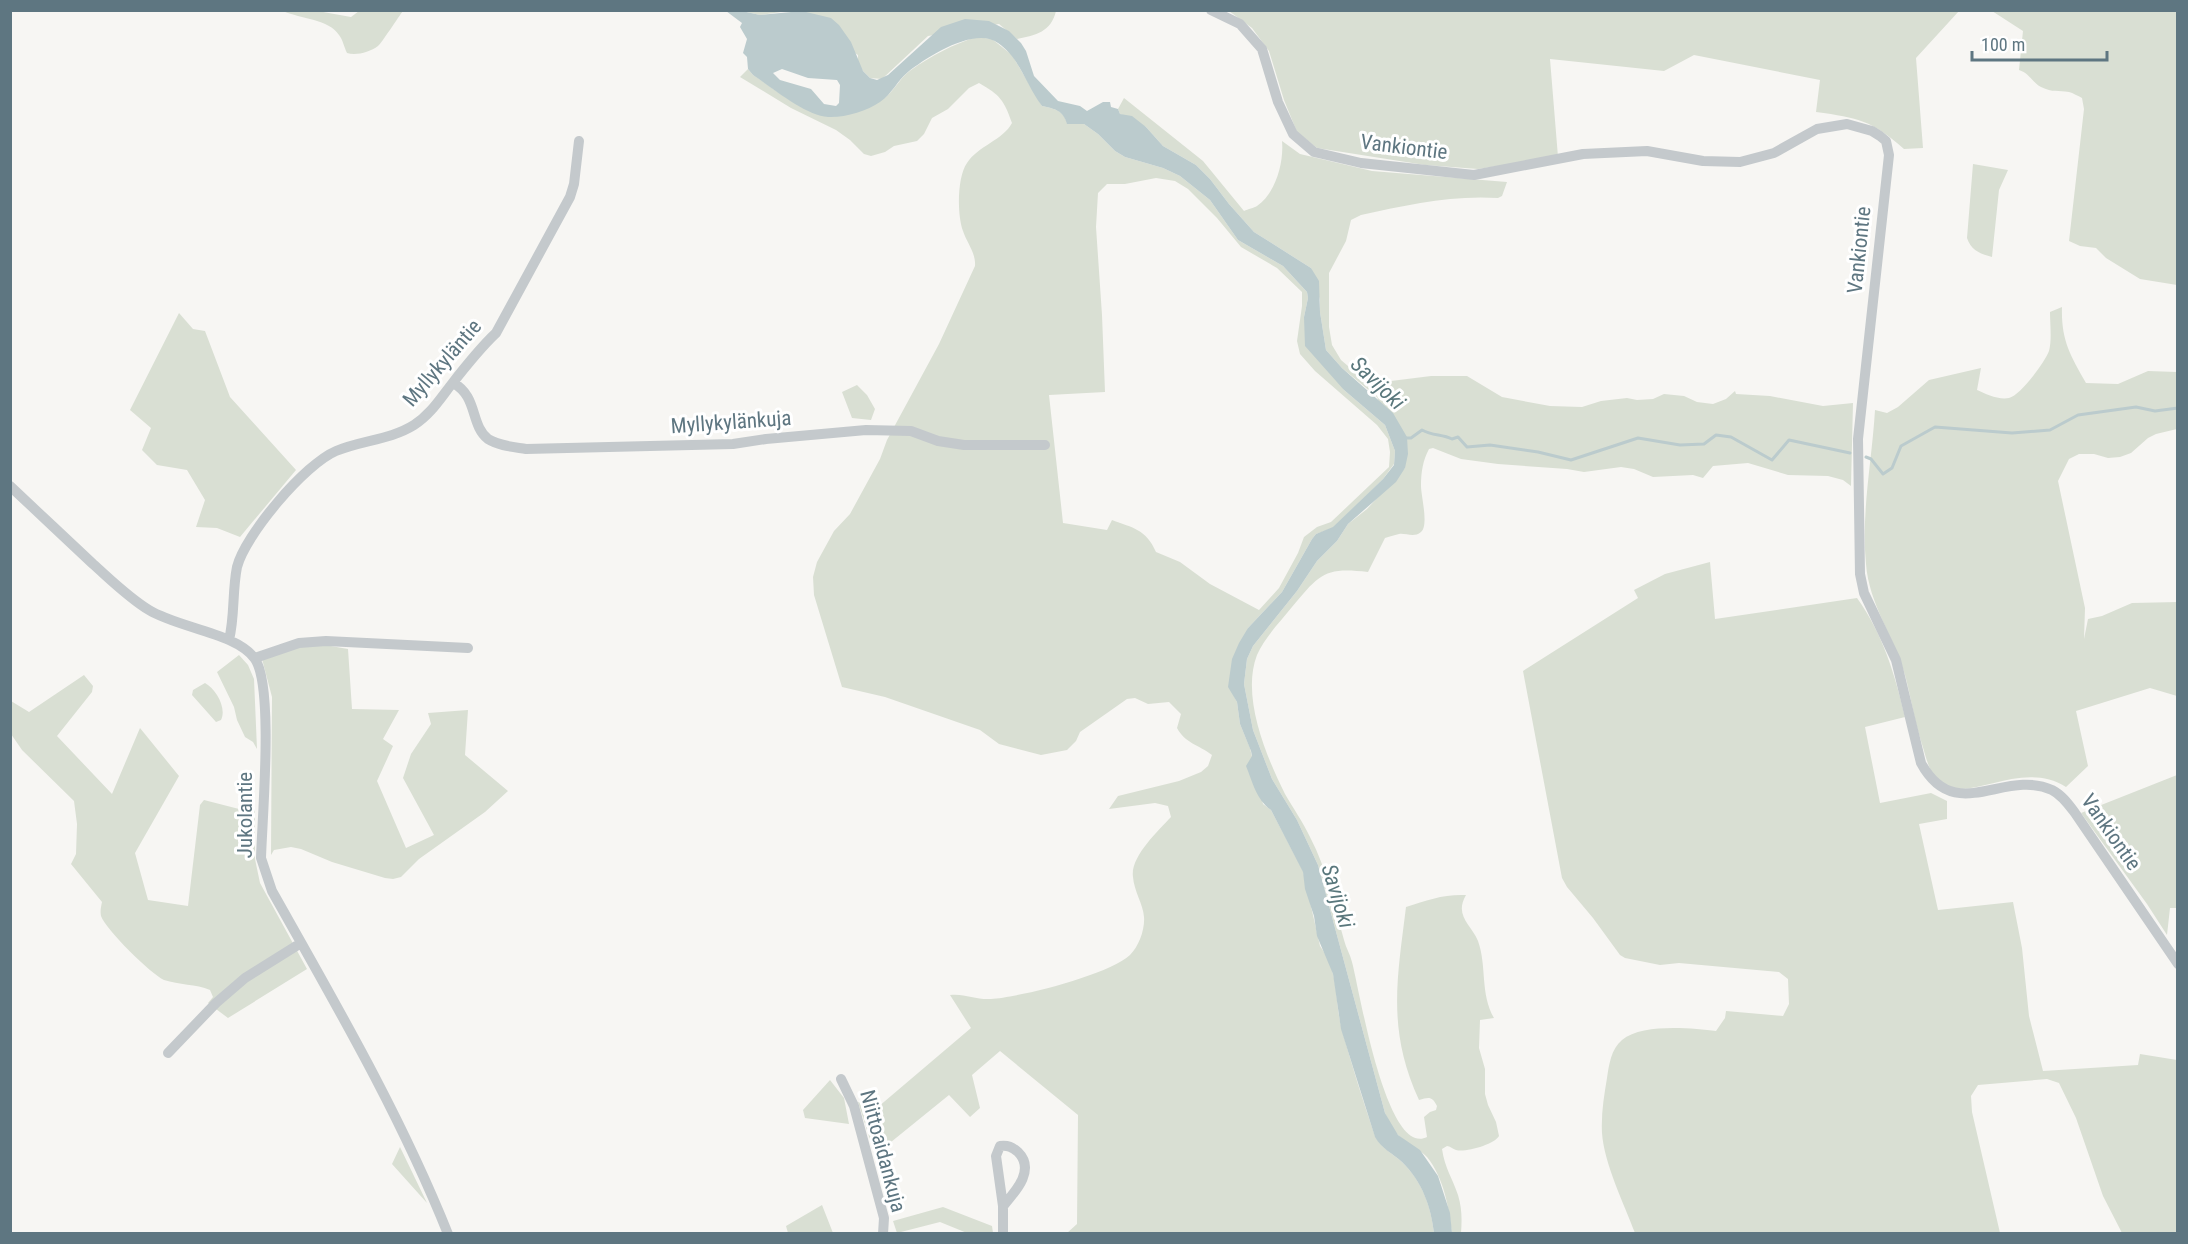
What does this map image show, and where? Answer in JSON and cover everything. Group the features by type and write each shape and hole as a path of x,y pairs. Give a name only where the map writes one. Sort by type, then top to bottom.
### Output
{"street":[{"name":"Vankiontie","path":"1211,10 1240,24 1262,49 1278,102 1293,134 1314,152 1360,163 1474,175 1583,154 1647,151 1703,161 1740,162 1774,153 1817,129 1847,124 1872,131 1886,141 1889,155 1858,439 1860,574 1864,593 1896,660 1921,763 1928,776 1938,786 1949,792 1962,794 2026,785 2040,786 2054,791 2075,813 2178,964"},
{"name":"Myllykyläntie","path":"229,640 234,623 235,579 244,550 254,533 298,480 312,466 336,451 387,437 415,425 426,416 482,346 496,333 564,211 574,184 579,141"},
{"name":"Myllykylänkuja","path":"453,383 466,394 481,432 489,440 526,450 733,444 867,430 911,431 938,441 964,444 1045,445"},
{"path":"10,486 104,573 149,610 177,623 229,640 255,658 299,643 326,641 468,648"},
{"name":"Jukolantie","path":"255,658 262,682 265,715 261,858 272,891 348,1025 428,1184 448,1233"},
{"path":"168,1053 216,1003 245,978 301,943"},
{"name":"Niittoaidankuja","path":"840,1079 854,1106 884,1218 883,1233"},
{"path":"1003,1206 1021,1184 1024,1172 1024,1159 1007,1145 1000,1146 996,1156 1004,1233"}],"shaded area":[{"path":"312,10 351,17 359,11 403,11 378,46 367,52 355,54 347,53 340,37 329,26 283,11"},
{"path":"726,11 742,11 760,15 802,11 831,18 851,42 863,71 870,78 877,80 888,75 941,27 965,19 989,21 1009,31 1021,43 1034,76 1058,101 1080,106 1087,111 1103,102 1110,102 1111,107 1118,109 1120,114 1132,116 1146,127 1163,146 1196,165 1254,232 1311,268 1319,281 1320,312 1326,350 1342,368 1393,413 1407,437 1408,454 1405,468 1396,482 1348,524 1253,646 1247,659 1244,684 1253,730 1272,779 1297,820 1318,865 1385,1113 1398,1135 1420,1150 1438,1176 1450,1213 1452,1233 1434,1233 1428,1204 1415,1177 1375,1137 1341,1029 1333,974 1317,936 1303,872 1271,810 1258,796 1253,784 1246,766 1252,756 1251,751 1240,724 1237,702 1228,687 1232,659 1239,643 1248,628 1282,592 1312,539 1316,534 1333,527 1383,479 1394,465 1395,451 1385,425 1344,390 1305,346 1304,317 1307,292 1283,266 1238,240 1210,200 1180,176 1163,168 1125,157 1084,124 1067,124 1061,113 1042,106 1012,56 998,43 977,38 952,46 908,72 888,95 875,105 848,115 828,117 799,106 753,75 748,69 747,57 743,53 747,39 740,27 742,23","holes":["782,69 808,78 837,80 840,85 839,103 836,106 824,104 811,89 780,80 773,73"]},
{"path":"742,11 788,11 760,15"},
{"path":"788,11 1056,11 1050,24 1042,31 1017,39 999,24 928,36 882,79 870,78 858,63 858,55"},
{"path":"1229,11 1959,11 1916,58 1923,148 1904,149 1864,122 1816,112 1820,80 1694,55 1664,71 1550,59 1558,157 1478,169 1425,165 1317,148 1297,132 1284,100 1269,51 1252,28"},
{"path":"1992,11 2177,11 2177,285 2140,279 2106,258 2096,248 2080,246 2069,241 2084,109 2082,98 2069,92 2045,89 2019,70 2023,31"},
{"path":"977,37 992,39 1012,55 1042,106 1061,113 1067,123 1084,124 1125,157 1163,168 1180,176 1210,200 1238,240 1283,266 1307,292 1304,317 1344,390 1385,425 1395,451 1394,464 1383,479 1333,528 1316,534 1282,592 1248,628 1232,692 1237,702 1240,724 1250,748 1263,804 1271,810 1303,871 1320,946 1334,977 1342,1030 1375,1136 1384,1148 1402,1162 1415,1177 1428,1204 1434,1233 1067,1233 1077,1224 1078,1115 1000,1051 972,1075 980,1108 970,1117 949,1095 875,1155 858,1102 878,1107 971,1028 950,995 991,999 1022,994 1084,977 1119,963 1130,955 1144,927 1143,912 1134,882 1133,869 1140,853 1171,817 1168,806 1155,803 1109,809 1118,796 1179,781 1201,772 1208,766 1212,755 1180,733 1177,728 1181,714 1169,702 1148,704 1135,698 1127,699 1080,732 1076,741 1067,750 1041,755 999,744 980,730 885,697 842,687 814,595 813,577 817,562 834,531 850,514 880,459 887,440 939,344 975,266 960,216 959,196 964,169 977,152 1003,134 1012,123 1000,99 979,83 969,88 948,109 932,118 924,134 917,141 894,146 885,152 871,156 864,154 836,130 791,108 740,77 748,69 753,75 806,109 825,116 840,116 858,111 883,99 911,70 942,51","holes":["1156,178 1175,181 1188,189 1217,218 1241,247 1277,268 1302,292 1297,341 1300,354 1315,371 1377,425 1388,439 1389,467 1331,522 1317,527 1304,537 1279,588 1259,610 1210,584 1180,562 1156,552 1148,538 1133,528 1112,520 1107,530 1063,523 1049,395 1105,392 1096,227 1098,193 1107,184 1125,184"]},
{"path":"1124,98 1203,161 1244,211 1256,207 1274,185 1282,158 1282,141 1300,154 1372,171 1507,182 1502,196 1498,198 1480,197 1429,202 1361,215 1351,220 1346,241 1329,273 1329,327 1332,345 1341,360 1362,378 1375,383 1431,376 1467,376 1502,397 1550,406 1582,407 1601,401 1627,398 1653,399 1664,394 1684,396 1697,402 1713,404 1726,399 1735,391 1736,394 1770,396 1823,406 1853,403 1851,486 1843,480 1828,476 1788,475 1748,463 1713,466 1703,478 1693,475 1653,477 1634,469 1621,467 1584,472 1498,464 1461,459 1433,448 1429,449 1421,476 1425,517 1421,532 1416,535 1399,534 1385,538 1368,572 1332,572 1317,580 1273,630 1257,655 1252,689 1258,726 1270,762 1321,862 1352,962 1377,1067 1387,1097 1399,1122 1412,1137 1427,1137 1424,1117 1436,1110 1437,1106 1430,1098 1419,1100 1402,1051 1398,1027 1398,982 1406,907 1443,897 1466,895 1463,902 1463,914 1481,951 1485,990 1494,1018 1480,1020 1479,1048 1485,1069 1485,1094 1499,1136 1486,1145 1473,1149 1460,1151 1447,1146 1442,1149 1459,1200 1461,1233 1452,1233 1445,1194 1433,1165 1427,1157 1398,1134 1385,1113 1318,865 1297,820 1272,779 1253,730 1244,684 1247,659 1253,646 1348,524 1367,509 1405,468 1377,397 1342,368 1326,350 1320,300 1311,268 1254,232 1196,165 1163,146 1146,127 1120,114 1118,109"},
{"path":"1973,164 2008,170 1999,190 1992,257 1976,251 1967,238"},
{"path":"2062,307 2065,338 2075,364 2086,383 2118,384 2148,371 2177,372 2177,429 2156,434 2131,453 2120,457 2108,458 2094,454 2079,454 2069,459 2058,481 2085,608 2084,639 2088,619 2102,616 2132,603 2178,602 2177,696 2150,688 2076,711 2088,766 2066,787 2049,780 2032,777 1968,789 1955,789 1938,781 1929,765 1905,675 1868,579 1865,526 1875,410 1887,413 1898,407 1929,380 1981,368 1977,390 2001,398 2014,396 2032,378 2047,356 2050,342 2050,312"},
{"path":"179,313 193,329 205,331 230,397 296,470 240,537 217,528 196,527 205,500 187,470 157,465 142,450 151,428 130,410"},
{"path":"857,385 867,395 875,409 871,420 852,418 842,392"},
{"path":"1710,562 1715,619 1857,598 1881,640 1905,717 1865,727 1880,803 1931,793 1947,801 1947,819 1919,824 1938,910 2013,902 2022,948 2029,1016 2043,1071 2138,1065 2140,1054 2177,1060 2177,1233 2122,1233 2103,1196 2076,1118 2059,1083 2047,1079 1978,1085 1971,1096 1972,1112 2000,1233 1635,1233 1610,1170 1602,1133 1605,1092 1615,1048 1622,1040 1642,1031 1681,1028 1716,1031 1725,1018 1726,1011 1783,1016 1789,1004 1788,979 1779,972 1679,963 1660,965 1620,955 1562,878 1523,671 1638,598 1634,590 1665,574"},
{"path":"325,645 348,649 352,709 399,710 383,739 393,746 377,781 406,848 434,835 403,778 411,754 431,724 428,713 468,710 465,755 508,791 485,812 419,859 401,877 385,878 291,847 274,850 271,855 272,697 262,659 300,647"},
{"path":"239,655 248,665 254,679 257,749 253,742 245,737 217,672"},
{"path":"84,675 93,686 92,692 57,736 112,794 140,728 179,776 135,853 148,900 188,906 200,805 204,800 239,809 255,809 255,859 260,883 307,969 228,1018 208,1003 213,997 210,990 164,980 140,961 111,931 101,916 102,902 71,864 76,854 77,824 74,801 22,750 11,734 11,701 29,712"},
{"path":"205,683 216,694 223,710 221,720 216,722 192,695 193,690"},
{"path":"2177,775 2177,908 2170,908 2167,935 2081,813"},
{"path":"830,1080 844,1098 849,1124 805,1118 803,1110"},
{"path":"400,1147 427,1203 392,1164"},
{"path":"822,1205 833,1233 788,1233 786,1226"},
{"path":"943,1207 992,1226 993,1233 967,1233 940,1222 897,1233 893,1221"}],"waterway":[{"path":"1866,457 1871,459 1883,474 1892,468 1901,446 1935,427 2012,433 2050,430 2078,415 2136,407 2155,411 2178,408"},
{"path":"1404,438 1411,438 1422,430 1452,439 1458,437 1467,447 1490,445 1538,452 1571,460 1638,438 1680,445 1704,444 1716,435 1731,437 1772,460 1789,440 1850,453"}],"water label":[{"name":"Savijoki","path":"1378,383"},
{"name":"Savijoki","path":"1338,896"}]}
